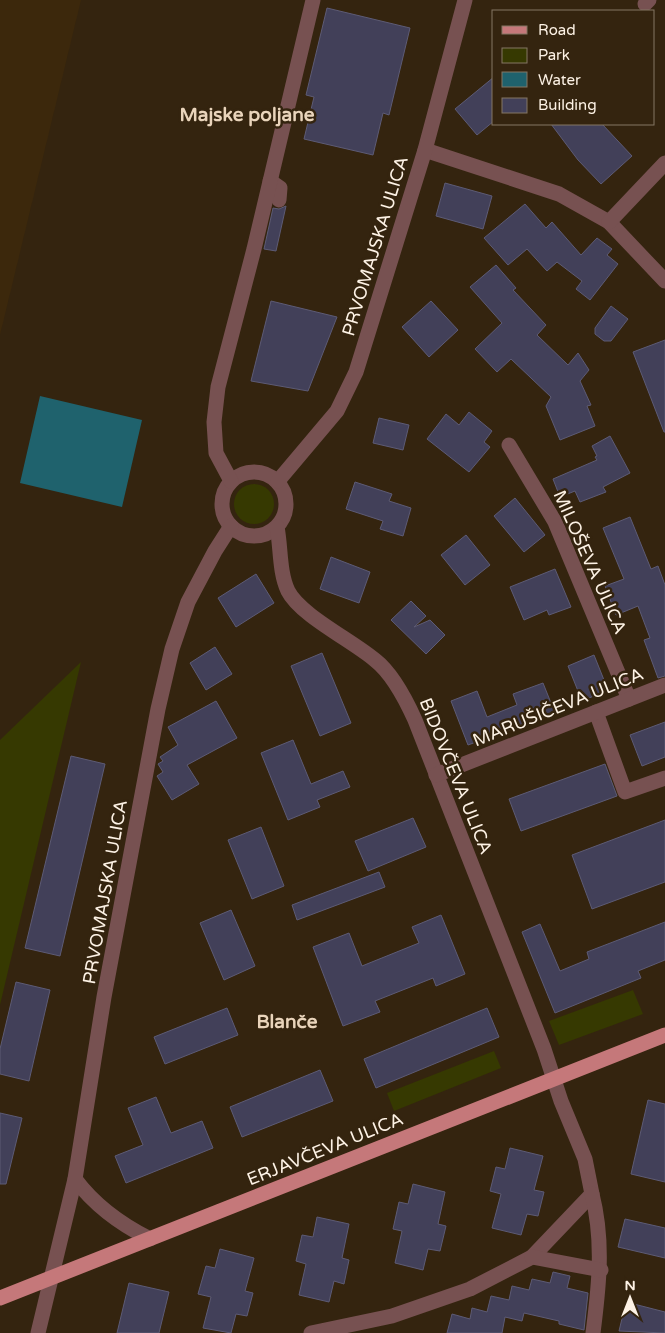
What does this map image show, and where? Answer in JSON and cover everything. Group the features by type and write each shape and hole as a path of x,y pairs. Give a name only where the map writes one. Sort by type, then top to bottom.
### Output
{"main road":[{"name":"ERJAVČEVA ULICA","path":"0,1298 665,1035"}],"street":[{"path":"231,481 216,453 214,422 218,387 313,0"},
{"name":"PRVOMAJSKA ULICA","path":"278,481 337,411 356,372 425,150 465,0"},
{"path":"425,150 559,194 609,222 665,281"},
{"path":"609,222 665,163"},
{"path":"270,181 280,188 279,200"},
{"name":"MILOŠEVA ULICA","path":"509,445 555,522 629,699"},
{"path":"249,472 260,472 278,481 285,494 286,509 277,527 259,536 249,536 231,526 222,508 222,499 231,481 249,472"},
{"name":"PRVOMAJSKA ULICA","path":"38,1333 75,1179 104,997 158,709 172,649 188,602 214,551 231,526"},
{"name":"BIDOVČEVA ULICA","path":"277,527 281,565 288,590 298,605 377,661 403,695 541,1040 553,1078 585,1159 598,1215 600,1270 593,1333"},
{"name":"MARUŠIČEVA ULICA","path":"436,775 665,685"},
{"path":"596,712 625,792 665,778"},
{"path":"75,1179 107,1212 126,1226 150,1239"},
{"path":"311,1333 392,1316 470,1289 532,1257 592,1194"},
{"path":"532,1257 600,1270"}],"shaded area":[{"path":"0,0 81,0 0,335"}],"green space":[{"path":"254,484 268,490 274,504 268,518 254,524 240,518 234,504 240,490"},
{"path":"81,662 0,1005 0,740"},
{"path":"633,990 643,1014 559,1045 549,1021"},
{"path":"494,1051 501,1068 394,1111 387,1093"}],"water":[{"path":"40,396 142,420 122,507 20,483"}],"building":[{"path":"327,8 410,28 389,115 383,113 373,155 304,139 314,97 306,95"},
{"path":"492,79 492,123 477,135 455,109"},
{"path":"552,125 603,125 632,156 601,184 578,160"},
{"path":"445,183 492,196 483,229 436,216"},
{"path":"525,204 546,228 552,222 581,255 597,238 612,249 607,255 618,264 590,300 576,289 582,281 557,262 547,271 527,249 508,265 484,238"},
{"path":"286,206 276,251 264,249 273,208 279,209"},
{"path":"496,265 516,288 513,290 546,325 537,335 568,365 578,353 589,370 580,381 591,405 587,406 595,426 560,440 546,406 551,397 511,359 497,372 475,349 502,323 470,287"},
{"path":"271,301 337,317 308,391 251,381"},
{"path":"431,301 458,330 429,357 402,327"},
{"path":"611,306 628,319 611,341 604,341 595,334 595,328"},
{"path":"665,340 665,432 664,432 633,352"},
{"path":"469,412 492,431 484,442 490,447 469,472 427,439 446,414 459,425"},
{"path":"379,418 409,425 403,450 373,443"},
{"path":"610,436 630,473 603,487 606,492 580,502 575,491 560,497 553,479 597,460 592,446"},
{"path":"355,482 392,494 389,501 411,508 403,536 380,529 383,521 346,509"},
{"path":"515,498 545,535 524,552 494,516"},
{"path":"630,517 651,569 658,566 665,585 665,676 658,678 644,640 650,638 638,606 616,615 605,586 624,579 603,528"},
{"path":"466,535 490,565 465,585 441,555"},
{"path":"331,557 370,572 359,603 320,589"},
{"path":"555,569 571,607 549,615 547,610 524,620 510,587"},
{"path":"256,574 274,603 236,627 218,598"},
{"path":"411,601 426,616 414,627 430,620 445,635 426,654 391,620"},
{"path":"215,647 232,674 206,690 190,663"},
{"path":"322,653 351,723 320,736 291,666"},
{"path":"594,655 608,690 582,701 568,666"},
{"path":"543,683 555,713 468,745 451,701 477,691 487,717 517,705 513,694"},
{"path":"216,701 237,738 187,765 199,784 172,800 157,776 163,772 158,764 163,761 160,757 178,745 168,727"},
{"path":"665,722 665,757 642,766 630,735"},
{"path":"293,740 311,784 343,771 350,787 317,800 320,807 288,820 261,753"},
{"path":"71,756 105,764 60,956 25,948"},
{"path":"605,764 617,796 521,831 509,799"},
{"path":"413,818 426,847 368,871 355,841"},
{"path":"665,820 665,882 592,909 572,855"},
{"path":"261,827 284,886 252,899 228,840"},
{"path":"379,872 385,887 297,920 292,905"},
{"path":"231,910 255,966 224,980 200,923"},
{"path":"441,915 465,974 436,986 433,978 375,1001 380,1012 343,1026 313,947 349,933 362,966 419,943 412,927"},
{"path":"665,922 665,960 638,971 641,978 555,1013 522,932 540,924 560,971 589,959 587,952"},
{"path":"16,982 50,990 29,1081 0,1074 0,1049"},
{"path":"227,1008 238,1035 165,1064 154,1037"},
{"path":"487,1008 499,1037 376,1088 364,1059"},
{"path":"320,1070 333,1101 242,1137 230,1107"},
{"path":"156,1097 171,1133 202,1121 213,1148 126,1183 115,1156 143,1145 128,1108"},
{"path":"648,1100 665,1104 665,1182 631,1174"},
{"path":"0,1113 22,1118 6,1184 0,1184"},
{"path":"510,1148 543,1156 534,1190 544,1192 538,1216 527,1214 521,1235 492,1228 501,1194 490,1191 496,1167 505,1169"},
{"path":"413,1184 445,1192 438,1224 446,1226 440,1251 428,1249 423,1270 395,1263 402,1231 393,1229 399,1202 408,1204"},
{"path":"317,1217 349,1224 342,1258 349,1260 344,1284 334,1281 329,1302 299,1295 306,1264 296,1261 302,1235 313,1237"},
{"path":"625,1219 665,1228 665,1258 618,1247"},
{"path":"220,1249 254,1258 245,1291 253,1293 247,1316 236,1314 231,1333 203,1328 211,1297 198,1294 206,1266 215,1268"},
{"path":"553,1272 570,1276 567,1288 588,1293 584,1330 559,1324 559,1321 524,1313 522,1321 505,1317 502,1333 447,1333 452,1314 470,1319 472,1308 487,1312 491,1296 509,1300 512,1286 529,1290 532,1279 550,1283"},
{"path":"129,1283 169,1292 159,1333 117,1333"},
{"path":"626,1302 665,1312 665,1333 619,1331"}],"district":[{"name":"Majske poljane","path":"247,114"},
{"name":"Blanče","path":"287,1021"}]}
